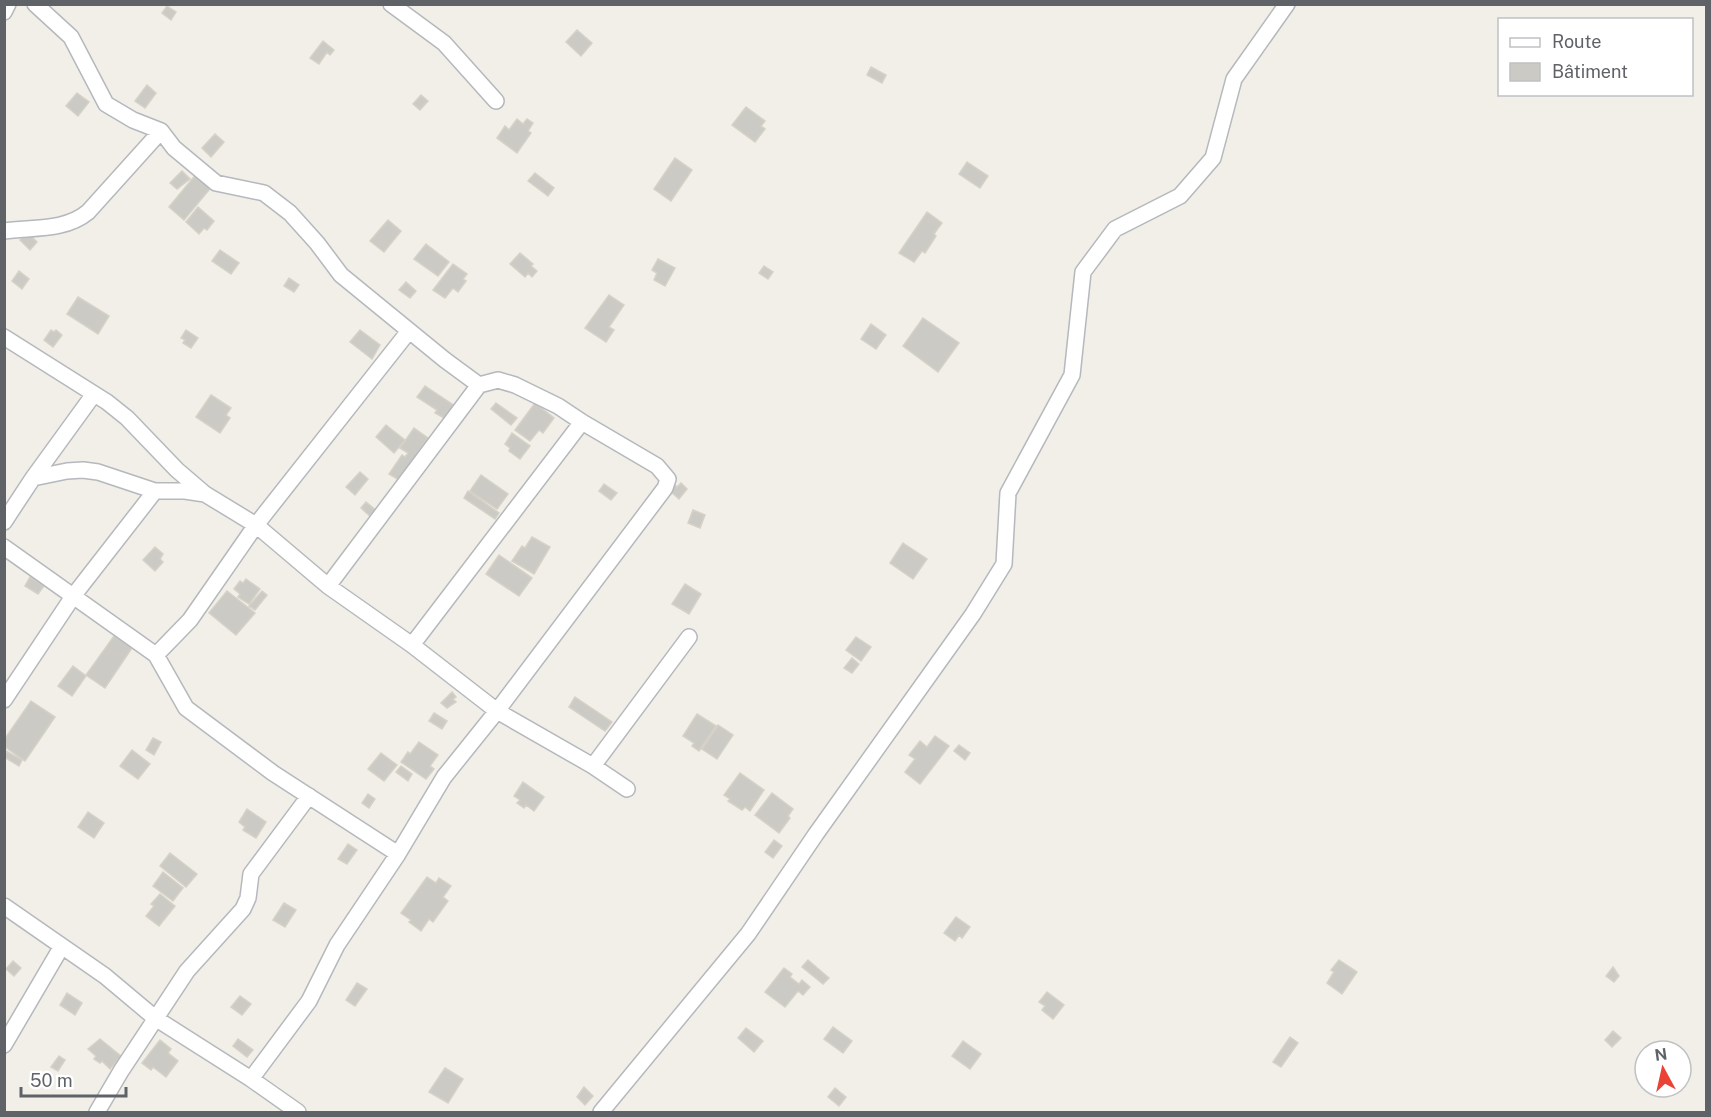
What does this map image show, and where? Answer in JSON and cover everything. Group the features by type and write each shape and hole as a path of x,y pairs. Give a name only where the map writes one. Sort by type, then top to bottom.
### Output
{"street":[{"path":"4,12 8,4"},
{"path":"35,4 71,37 106,104 133,120 161,131 174,148 216,183 264,193 290,213 341,275 479,385"},
{"path":"391,4 444,43 496,101"},
{"path":"600,1113 748,934 816,834 973,614 1004,564 1008,493 1072,375 1083,272 1115,229 1180,196 1213,158 1234,79 1287,4"},
{"path":"4,231 31,227 56,227 79,220 161,131"},
{"path":"156,655 190,620 256,525 409,331"},
{"path":"4,337 94,394 127,418 177,470 205,494 256,525 328,586 412,645 497,711 593,766 627,789"},
{"path":"251,1079 309,1001 337,945 398,854 444,777 497,711 665,488 668,479 657,466 558,406 515,385 498,380 479,385 328,586"},
{"path":"4,522 94,394"},
{"path":"412,645 582,422"},
{"path":"33,478 83,470 98,472 155,491 178,490 205,494"},
{"path":"4,700 74,595 155,491"},
{"path":"4,547 156,655 186,708 273,773 398,854"},
{"path":"593,766 689,637"},
{"path":"97,1113 155,1018 187,971 243,909 248,898 251,874 309,796"},
{"path":"4,906 105,976 155,1018 251,1079 298,1113"},
{"path":"4,1045 62,946"}],"building":[{"path":"167,6 176,12 171,20 162,13"},
{"path":"577,30 592,43 581,56 566,42"},
{"path":"323,41 334,50 330,55 327,52 319,64 310,58"},
{"path":"871,67 886,75 882,83 867,75"},
{"path":"147,85 156,93 145,108 135,101"},
{"path":"77,93 89,102 78,116 66,106"},
{"path":"421,95 428,101 420,110 413,104"},
{"path":"746,107 765,121 761,126 765,129 755,142 732,125"},
{"path":"517,119 523,124 527,119 533,123 528,131 531,133 517,153 497,138 505,126 509,130"},
{"path":"215,134 224,142 211,157 202,148"},
{"path":"675,158 692,170 671,201 654,189"},
{"path":"967,162 988,176 980,188 959,174"},
{"path":"182,171 190,179 177,189 170,183"},
{"path":"198,172 214,184 184,220 169,207"},
{"path":"535,173 554,188 548,196 528,181"},
{"path":"198,207 214,221 207,230 204,228 199,234 186,222"},
{"path":"927,212 942,223 925,253 922,251 914,262 899,253"},
{"path":"388,220 401,231 384,252 370,241"},
{"path":"27,232 37,242 30,250 20,240"},
{"path":"426,244 449,262 438,276 414,259"},
{"path":"220,250 239,263 231,274 212,261"},
{"path":"520,253 533,264 531,266 537,271 532,277 528,273 525,277 510,264"},
{"path":"658,259 675,268 665,286 654,280 657,273 652,270"},
{"path":"453,264 467,274 463,279 466,281 458,292 453,288 445,298 433,290"},
{"path":"764,266 773,272 768,279 759,273"},
{"path":"19,271 29,279 22,289 12,281"},
{"path":"289,278 299,285 294,292 284,286"},
{"path":"406,282 416,291 410,298 399,290"},
{"path":"609,295 624,305 609,327 614,330 606,342 585,328"},
{"path":"78,297 109,316 98,334 67,314"},
{"path":"923,318 959,343 938,372 903,346"},
{"path":"871,324 886,335 876,349 861,339"},
{"path":"51,330 54,332 56,330 62,335 53,347 44,340"},
{"path":"186,330 198,338 191,348 183,343 185,340 181,338"},
{"path":"360,330 380,345 372,359 350,342"},
{"path":"425,386 455,406 446,419 435,413 437,410 417,397"},
{"path":"211,395 231,408 226,415 230,418 220,433 196,417"},
{"path":"496,403 517,418 511,425 491,409"},
{"path":"535,403 554,418 543,433 539,430 530,441 515,430"},
{"path":"386,425 405,440 394,453 376,437"},
{"path":"414,428 428,438 399,480 389,474 402,455 405,457 408,453 400,448"},
{"path":"512,433 530,446 520,459 509,451 510,448 505,444"},
{"path":"360,472 368,479 355,495 346,487"},
{"path":"481,475 508,494 497,509 470,491"},
{"path":"681,483 687,489 679,499 670,491 675,485 677,487"},
{"path":"604,484 617,493 611,500 599,491"},
{"path":"468,491 499,513 495,519 464,498"},
{"path":"366,502 377,511 371,517 361,508"},
{"path":"693,510 705,515 700,528 688,523"},
{"path":"532,537 550,547 534,574 512,561 522,546 525,548"},
{"path":"903,543 927,559 913,579 890,563"},
{"path":"155,547 163,554 160,559 163,562 155,571 143,560"},
{"path":"499,555 532,578 519,596 486,574"},
{"path":"30,577 44,586 38,594 25,586"},
{"path":"246,579 260,589 249,604 238,597 240,594 234,589 240,581 243,583"},
{"path":"685,584 701,594 689,614 672,604"},
{"path":"227,591 255,613 236,635 209,613"},
{"path":"262,591 267,595 255,610 249,606"},
{"path":"114,636 132,648 105,688 86,675"},
{"path":"856,637 871,647 861,661 846,650"},
{"path":"852,658 859,664 852,673 844,668"},
{"path":"73,666 86,676 72,696 58,686"},
{"path":"452,692 456,697 453,699 456,702 447,708 441,703"},
{"path":"575,697 612,722 605,731 569,707"},
{"path":"31,701 55,717 25,761 4,746 4,740"},
{"path":"434,713 447,721 442,729 429,721"},
{"path":"697,714 716,726 699,751 692,746 694,743 683,736"},
{"path":"718,725 733,735 717,759 702,749"},
{"path":"935,736 949,746 920,784 905,772 915,759 909,755 920,741 927,747"},
{"path":"153,738 161,742 154,755 146,750"},
{"path":"419,742 438,755 430,766 434,769 426,779 401,762"},
{"path":"959,745 970,753 965,760 954,751"},
{"path":"132,750 150,764 138,779 120,766"},
{"path":"6,751 22,760 19,766 4,757"},
{"path":"381,753 397,765 384,781 368,769"},
{"path":"401,766 412,774 408,781 396,772"},
{"path":"740,773 764,790 750,811 745,807 742,810 728,801 730,799 724,795"},
{"path":"523,782 544,797 534,811 526,805 524,808 517,803 520,800 514,796"},
{"path":"772,793 793,809 788,816 790,818 779,833 755,815"},
{"path":"368,794 375,799 369,808 362,803"},
{"path":"247,809 266,822 256,838 243,830 245,827 239,822"},
{"path":"88,812 104,823 94,838 78,827"},
{"path":"774,840 782,846 773,858 765,852"},
{"path":"348,844 357,850 347,864 338,859"},
{"path":"170,853 197,874 186,887 160,866"},
{"path":"163,872 183,888 173,901 153,886"},
{"path":"427,877 436,883 439,878 451,886 443,897 448,901 433,922 429,919 421,931 401,913"},
{"path":"160,894 175,906 159,926 146,916 154,906 151,904"},
{"path":"284,903 296,910 285,927 273,920"},
{"path":"956,917 970,927 962,938 959,935 955,941 944,933"},
{"path":"808,960 829,978 823,984 802,967"},
{"path":"1339,960 1357,972 1342,994 1327,983 1334,972 1331,970"},
{"path":"13,961 21,968 14,976 6,969"},
{"path":"1613,967 1619,976 1614,982 1606,976"},
{"path":"784,968 799,984 802,980 810,987 803,995 798,991 785,1007 765,992"},
{"path":"357,983 367,989 355,1006 346,1000"},
{"path":"1047,992 1064,1005 1053,1019 1042,1010 1045,1006 1039,1002"},
{"path":"67,993 82,1003 75,1015 60,1005"},
{"path":"240,996 251,1004 242,1015 231,1007"},
{"path":"833,1027 852,1041 843,1053 824,1039"},
{"path":"746,1028 763,1041 754,1052 738,1038"},
{"path":"1613,1031 1621,1038 1612,1047 1605,1040"},
{"path":"1290,1037 1298,1043 1281,1067 1273,1062"},
{"path":"100,1039 121,1056 110,1069 102,1061 100,1063 94,1059 96,1056 88,1049"},
{"path":"238,1039 253,1050 247,1057 233,1046"},
{"path":"160,1040 171,1049 168,1053 178,1061 166,1077 153,1067 151,1070 142,1063"},
{"path":"963,1041 981,1054 970,1069 952,1056"},
{"path":"59,1056 65,1060 58,1071 51,1067"},
{"path":"445,1068 463,1079 448,1103 429,1092"},
{"path":"584,1087 593,1096 585,1105 577,1097"},
{"path":"835,1088 846,1097 839,1106 828,1097"}]}
